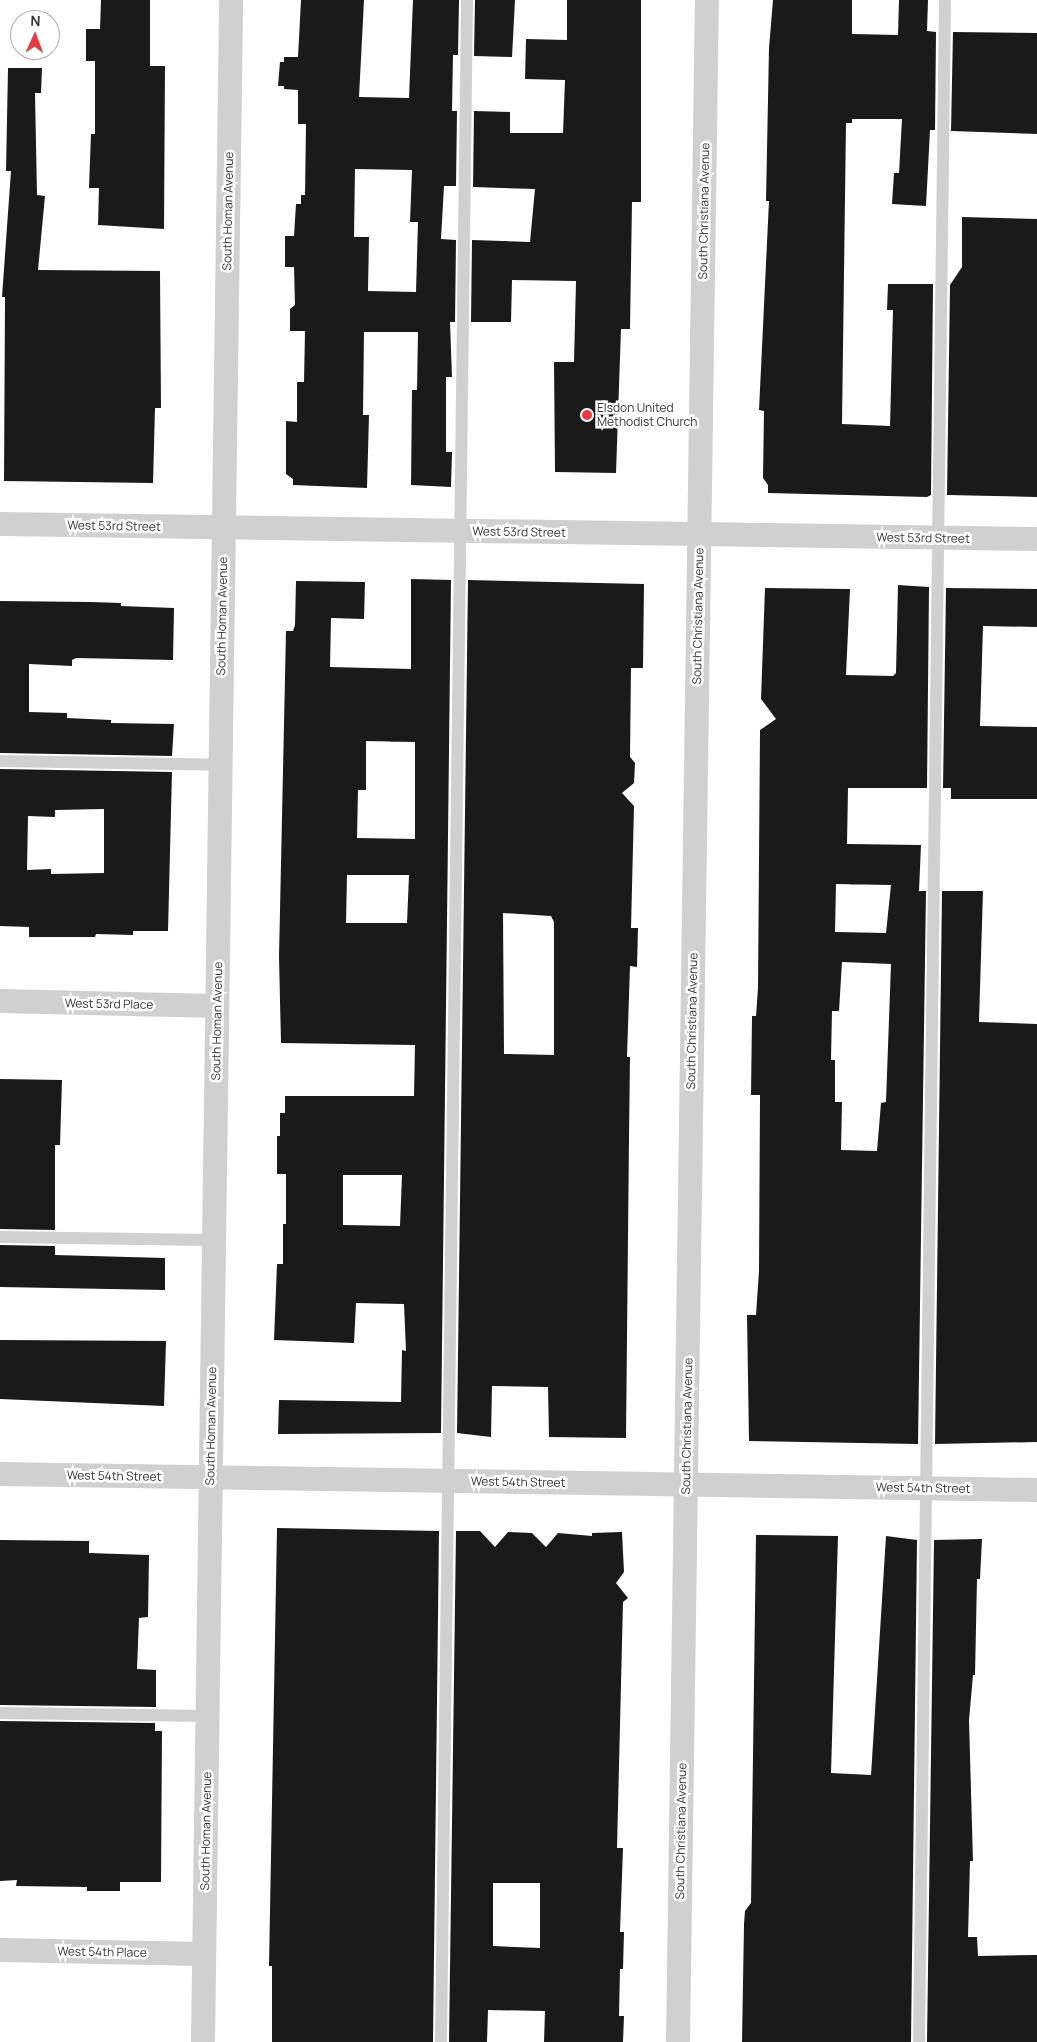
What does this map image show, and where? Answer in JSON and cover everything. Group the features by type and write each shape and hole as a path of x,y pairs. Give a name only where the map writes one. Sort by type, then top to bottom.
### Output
{"street":[{"name":"South Homan Avenue","path":"203,2042 231,0"},
{"name":"South Christiana Avenue","path":"678,2042 707,0"},
{"name":"West 53rd Street","path":"0,524 1037,540"},
{"name":"West 53rd Place","path":"0,1001 217,1006"},
{"name":"West 54th Street","path":"0,1474 1037,1490"},
{"name":"West 54th Place","path":"0,1950 204,1954"}],"lane":[{"path":"441,2042 446,1481 468,0"},
{"path":"919,2042 924,1488 945,0"},
{"path":"0,761 220,765"},
{"path":"0,1237 214,1240"},
{"path":"0,1713 207,1716"}],"building":[{"path":"101,0 150,0 150,66 165,66 164,229 98,225 99,188 89,188 91,134 95,134 95,61 86,61 86,29 100,29"},
{"path":"301,0 364,0 359,97 409,98 413,0 459,0 458,55 453,55 452,111 457,111 456,186 444,186 441,239 456,240 455,322 450,322 452,377 446,377 446,452 452,452 451,487 411,485 412,390 417,390 418,332 364,332 363,415 369,415 367,488 293,485 293,479 286,474 286,421 297,422 297,382 304,382 305,331 290,331 290,309 295,305 294,267 285,267 285,236 294,236 296,204 301,204 301,195 305,195 306,124 298,124 298,90 284,89 284,86 278,86 280,62 284,62 284,57 298,57","holes":["355,169 412,170 410,222 418,222 416,292 368,291 369,237 354,237"]},
{"path":"475,0 515,0 512,57 474,56"},
{"path":"567,0 641,0 641,202 632,202 630,329 621,329 616,473 555,472 554,362 574,362 576,281 512,280 511,322 471,322 472,240 530,242 535,189 473,187 474,111 510,112 510,133 563,133 565,80 525,79 526,39 567,40"},
{"path":"773,0 852,0 852,34 898,35 899,0 928,0 927,31 936,32 935,130 930,130 926,206 892,204 894,173 899,173 902,119 852,119 852,123 846,123 842,424 890,426 893,310 887,310 888,284 933,284 931,495 927,497 768,493 768,485 763,478 764,411 759,410 769,201 766,201 769,48"},
{"path":"953,32 1037,33 1037,134 951,131"},
{"path":"8,68 42,68 41,93 35,93 37,195 45,196 38,270 160,271 161,408 155,408 153,483 4,481 5,297 2,297 11,171 6,171"},
{"path":"962,217 1037,219 1037,497 947,495 950,285 962,267"},
{"path":"411,579 451,580 441,1433 278,1434 279,1400 401,1402 402,1350 406,1351 404,1304 356,1303 354,1343 274,1340 277,1264 283,1264 283,1224 286,1224 286,1174 277,1174 277,1136 280,1136 280,1113 285,1113 285,1096 414,1096 415,1045 281,1043 279,957 286,631 293,631 295,625 296,581 365,582 364,619 331,618 330,667 411,669","holes":["366,741 415,742 415,839 357,838 358,790 366,790","347,875 409,875 407,923 346,923","343,1175 402,1175 400,1226 343,1225"]},
{"path":"468,580 644,584 643,668 631,668 630,757 635,763 634,783 622,793 634,806 631,928 638,928 637,967 630,966 627,1057 630,1057 626,1438 549,1437 548,1387 492,1386 491,1437 457,1433","holes":["503,913 551,916 554,922 554,1055 504,1054"]},
{"path":"898,585 929,587 927,788 848,788 847,844 921,845 919,891 926,891 918,1444 749,1441 747,1315 756,1315 759,1271 760,1095 751,1095 752,1016 756,1016 758,988 760,730 776,719 761,699 765,588 850,589 846,675 893,676 896,673","holes":["836,884 891,885 886,933 835,932","842,962 891,964 886,1102 881,1103 877,1151 841,1150 842,1102 835,1102 835,1060 831,1060 832,1011 839,1011"]},
{"path":"946,588 1037,589 1037,627 983,626 980,726 1037,727 1037,799 951,799 951,788 943,788"},
{"path":"0,601 121,603 121,606 174,608 173,660 76,658 72,660 72,666 29,664 29,712 67,713 67,718 111,720 111,723 174,724 172,756 0,753"},
{"path":"0,769 172,772 168,931 133,931 133,935 96,934 95,937 29,937 29,927 0,926","holes":["104,809 104,873 51,874 51,869 27,870 28,816 55,817 55,810"]},
{"path":"942,891 983,891 979,1022 1037,1024 1037,1442 935,1444"},
{"path":"0,1079 62,1080 60,1145 55,1145 55,1230 0,1229"},
{"path":"0,1245 55,1246 55,1255 165,1258 165,1290 0,1287"},
{"path":"0,1340 166,1341 164,1406 0,1399"},
{"path":"277,1528 439,1531 433,2042 272,2042 272,1966 269,1966"},
{"path":"456,1531 480,1531 495,1547 508,1532 532,1533 546,1547 558,1533 592,1536 592,1533 622,1532 624,1572 616,1583 628,1598 623,1602 617,1848 623,1848 620,1932 624,1932 623,1969 620,1969 619,2016 624,2016 623,2042 544,2042 545,2011 488,2010 487,2042 449,2042","holes":["493,1883 540,1883 540,1948 493,1946"]},
{"path":"756,1535 838,1536 831,1773 871,1775 886,1536 917,1540 911,2042 742,2042 744,1924 745,1911 751,1903"},
{"path":"982,1539 980,1579 977,1579 975,1675 973,1675 969,1720 973,1861 970,1861 968,1937 977,1937 978,1956 1037,1955 1037,2042 927,2042 934,1540"},
{"path":"0,1540 89,1541 89,1553 149,1555 148,1617 139,1618 137,1669 156,1670 156,1707 0,1705"},
{"path":"0,1721 155,1723 155,1731 162,1731 161,1882 120,1882 120,1891 87,1891 87,1887 16,1886 17,1880 0,1881"}],"place":[{"name":"Elsdon United Methodist Church","path":"587,415"}]}
